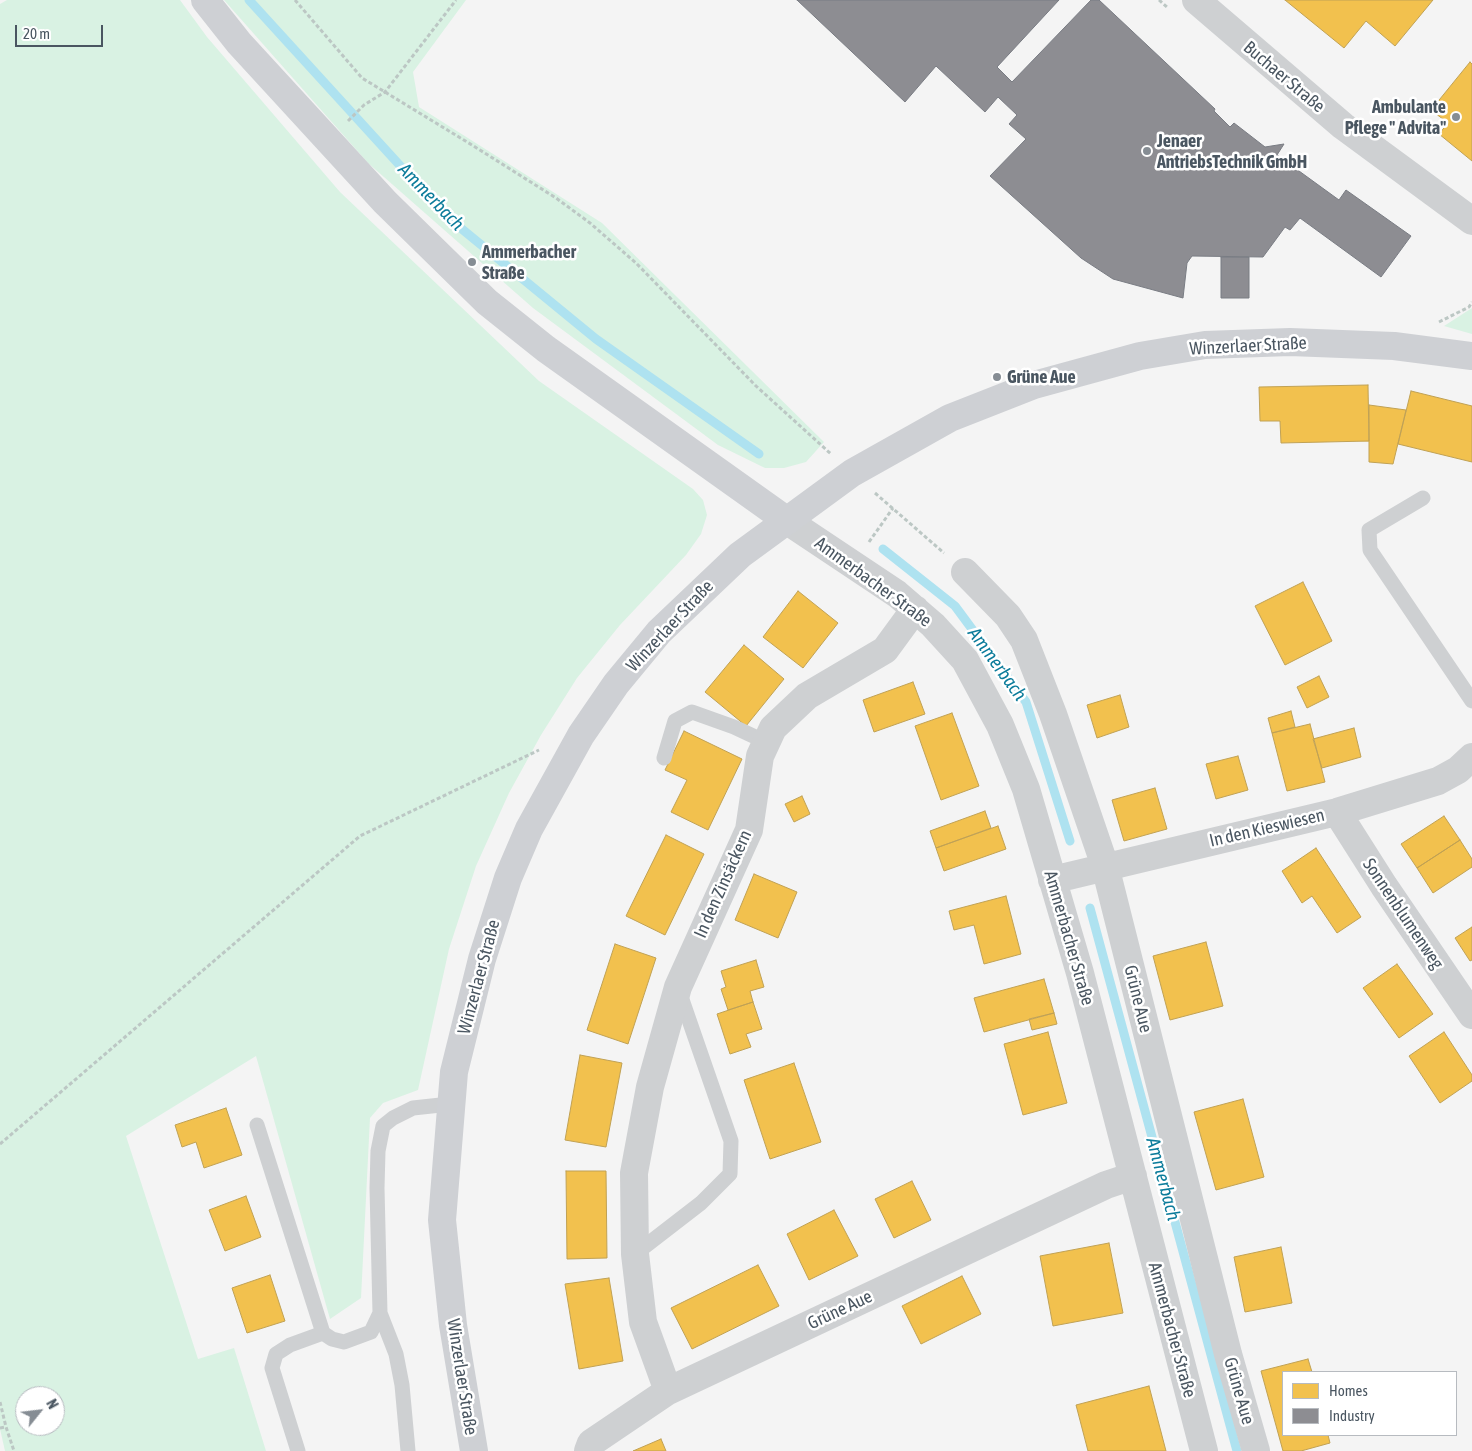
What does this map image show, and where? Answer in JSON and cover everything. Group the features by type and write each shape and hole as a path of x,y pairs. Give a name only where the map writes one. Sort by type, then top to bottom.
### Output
{"main road":[{"name":"Ammerbacher Straße","path":"205,0 239,43 372,189 486,302 546,349 786,520"},
{"name":"Winzerlaer Straße","path":"474,1451 453,1325 442,1220 454,1072 482,959 508,878 529,829 581,735 616,684 658,632 706,585 786,520 852,473 950,418 1034,385 1140,356 1205,345 1290,342 1394,346 1472,356"}],"street":[{"name":"Buchaer Straße","path":"1196,0 1343,126 1472,221"},
{"name":"Ammerbacher Straße","path":"786,520 896,594 934,625 965,660 983,691 1013,755 1080,972 1204,1451"},
{"name":"Grüne Aue","path":"965,572 1008,616 1024,640 1054,714 1105,866 1228,1354 1256,1451"},
{"name":"In den Zinsäckern","path":"668,1391 643,1322 635,1254 634,1173 650,1087 678,987 749,830 760,756 773,728 807,696 885,650 915,609"},
{"name":"In den Kieswiesen","path":"1052,880 1337,812 1438,781 1458,770 1472,757"},
{"name":"Sonnenblumenweg","path":"1337,812 1384,886 1472,1015"},
{"name":"Grüne Aue","path":"588,1451 591,1443 668,1391 1106,1185 1133,1176"}],"lane":[{"path":"1423,498 1369,530 1370,550 1472,701"},
{"path":"664,758 675,721 692,712 734,727 766,742"},
{"path":"635,1254 701,1203 730,1174 731,1141 678,987"},
{"path":"408,1451 402,1385 396,1354 380,1313 378,1151 383,1126 393,1118 413,1108 450,1104"},
{"path":"257,1125 323,1333 332,1340 344,1342 370,1332 380,1313"},
{"path":"298,1451 272,1368 276,1354 290,1345 323,1333"}],"path":[{"path":"295,0 362,78 547,193 590,223 636,263 756,386 834,457"},
{"path":"346,123 364,105 385,92 456,0"},
{"path":"1431,327 1468,307 1472,302"},
{"path":"871,491 965,572"},
{"path":"868,543 893,508"},
{"path":"0,1144 360,836 547,746"},
{"path":"0,1402 14,1451"},
{"path":"0,1428 6,1427"}],"green space":[{"path":"7,0 180,0 207,37 340,192 539,381 693,489 703,500 707,515 701,534 686,555 620,625 577,678 541,735 509,793 476,866 449,949 418,1090 383,1103 370,1118 361,1298 330,1319 256,1056 126,1136 198,1359 234,1348 266,1451 5,1451 0,1429 0,4"},
{"path":"224,0 466,0 413,72 419,107 602,223 824,442 806,462 784,468 765,468 718,445 533,308 368,163"},
{"path":"1472,308 1472,334 1444,326"}],"building: Homes":[{"path":"1285,0 1433,0 1395,46 1366,21 1344,48"},
{"name":"Ambulante Pflege \" Advita\"","path":"1470,62 1472,64 1472,161 1439,134 1448,123 1431,110"},
{"path":"1368,385 1369,441 1281,443 1280,421 1260,421 1259,387"},
{"path":"1411,391 1472,406 1472,462 1398,444"},
{"path":"1369,405 1406,410 1393,464 1369,462"},
{"path":"1303,582 1332,641 1285,665 1255,606"},
{"path":"798,591 838,623 803,668 763,637"},
{"path":"744,645 784,679 746,726 705,692"},
{"path":"1319,676 1329,697 1307,708 1297,687"},
{"path":"913,682 925,714 874,732 863,700"},
{"path":"1120,695 1129,727 1097,738 1087,705"},
{"path":"1291,711 1295,727 1272,733 1268,718"},
{"path":"952,713 979,786 941,800 915,726"},
{"path":"1310,724 1325,782 1287,791 1272,733"},
{"path":"1354,728 1361,757 1322,768 1313,739"},
{"path":"684,731 742,759 708,830 671,812 687,780 665,770"},
{"path":"1238,756 1248,790 1216,799 1206,764"},
{"path":"1155,788 1167,829 1124,841 1112,800"},
{"path":"802,796 810,814 794,822 785,804"},
{"path":"985,811 991,828 936,848 930,831"},
{"path":"1444,816 1460,840 1417,868 1401,844"},
{"path":"998,826 1006,849 944,871 936,848"},
{"path":"666,835 704,854 665,935 626,916"},
{"path":"1460,840 1472,859 1472,867 1433,893 1417,868"},
{"path":"1316,848 1361,917 1337,933 1312,896 1302,903 1282,871"},
{"path":"754,874 797,892 778,938 735,920"},
{"path":"1006,896 1021,954 984,964 974,925 954,930 949,911"},
{"path":"1472,927 1472,960 1470,961 1455,938"},
{"path":"1206,942 1223,1006 1170,1020 1153,956"},
{"path":"615,944 656,958 628,1044 587,1030"},
{"path":"756,960 764,987 750,991 753,1002 728,1010 721,989 726,987 721,971"},
{"path":"1397,964 1433,1014 1399,1038 1363,988"},
{"path":"1044,979 1054,1013 984,1032 974,998"},
{"path":"753,1002 762,1029 746,1034 751,1047 730,1054 717,1014"},
{"path":"1054,1013 1057,1024 1032,1030 1029,1019"},
{"path":"1048,1032 1067,1103 1023,1115 1004,1044"},
{"path":"1444,1032 1472,1075 1472,1081 1440,1103 1409,1056"},
{"path":"580,1055 622,1063 606,1147 565,1140"},
{"path":"794,1063 821,1142 770,1159 744,1080"},
{"path":"1243,1099 1264,1177 1216,1190 1194,1112"},
{"path":"226,1108 242,1155 204,1168 196,1142 182,1147 175,1125"},
{"path":"566,1171 606,1171 607,1258 567,1259"},
{"path":"912,1181 931,1220 894,1238 875,1199"},
{"path":"246,1196 261,1237 225,1251 209,1210"},
{"path":"834,1210 858,1256 809,1280 787,1234"},
{"path":"1109,1243 1123,1313 1053,1326 1040,1256"},
{"path":"1281,1247 1292,1303 1245,1312 1234,1257"},
{"path":"758,1265 779,1306 692,1349 671,1308"},
{"path":"270,1275 285,1321 247,1333 232,1288"},
{"path":"962,1276 981,1314 921,1344 902,1306"},
{"path":"609,1278 623,1361 579,1369 565,1284"},
{"path":"1308,1359 1312,1371 1282,1371 1282,1436 1328,1436 1330,1443 1301,1451 1283,1451 1261,1371"},
{"path":"1149,1386 1166,1451 1088,1451 1076,1405"},
{"path":"661,1439 666,1451 633,1451"}],"building: Industry":[{"name":"Jenaer AntriebsTechnik GmbH","path":"797,0 1059,0 997,67 1012,82 1091,0 1099,0 1215,109 1214,111 1230,127 1234,123 1265,147 1284,144 1277,155 1339,200 1346,190 1411,236 1381,277 1300,218 1290,230 1285,227 1263,257 1192,256 1187,263 1183,298 1113,279 1081,258 990,176 1026,139 1009,124 1017,115 998,97 985,112 936,66 905,102"},
{"path":"1221,257 1249,257 1249,298 1221,298"}],"waterway":[{"name":"Ammerbach","path":"249,0 446,216 596,339 759,454"},
{"name":"Ammerbach","path":"883,549 955,606 1026,702 1070,841"},
{"name":"Ammerbach","path":"1090,908 1237,1451"}],"place":[{"name":"Ambulante Pflege \" Advita\"","path":"1456,117"},
{"name":"Jenaer AntriebsTechnik GmbH","path":"1147,151"},
{"name":"Ammerbacher Straße","path":"472,262"},
{"name":"Grüne Aue","path":"997,377"}]}
